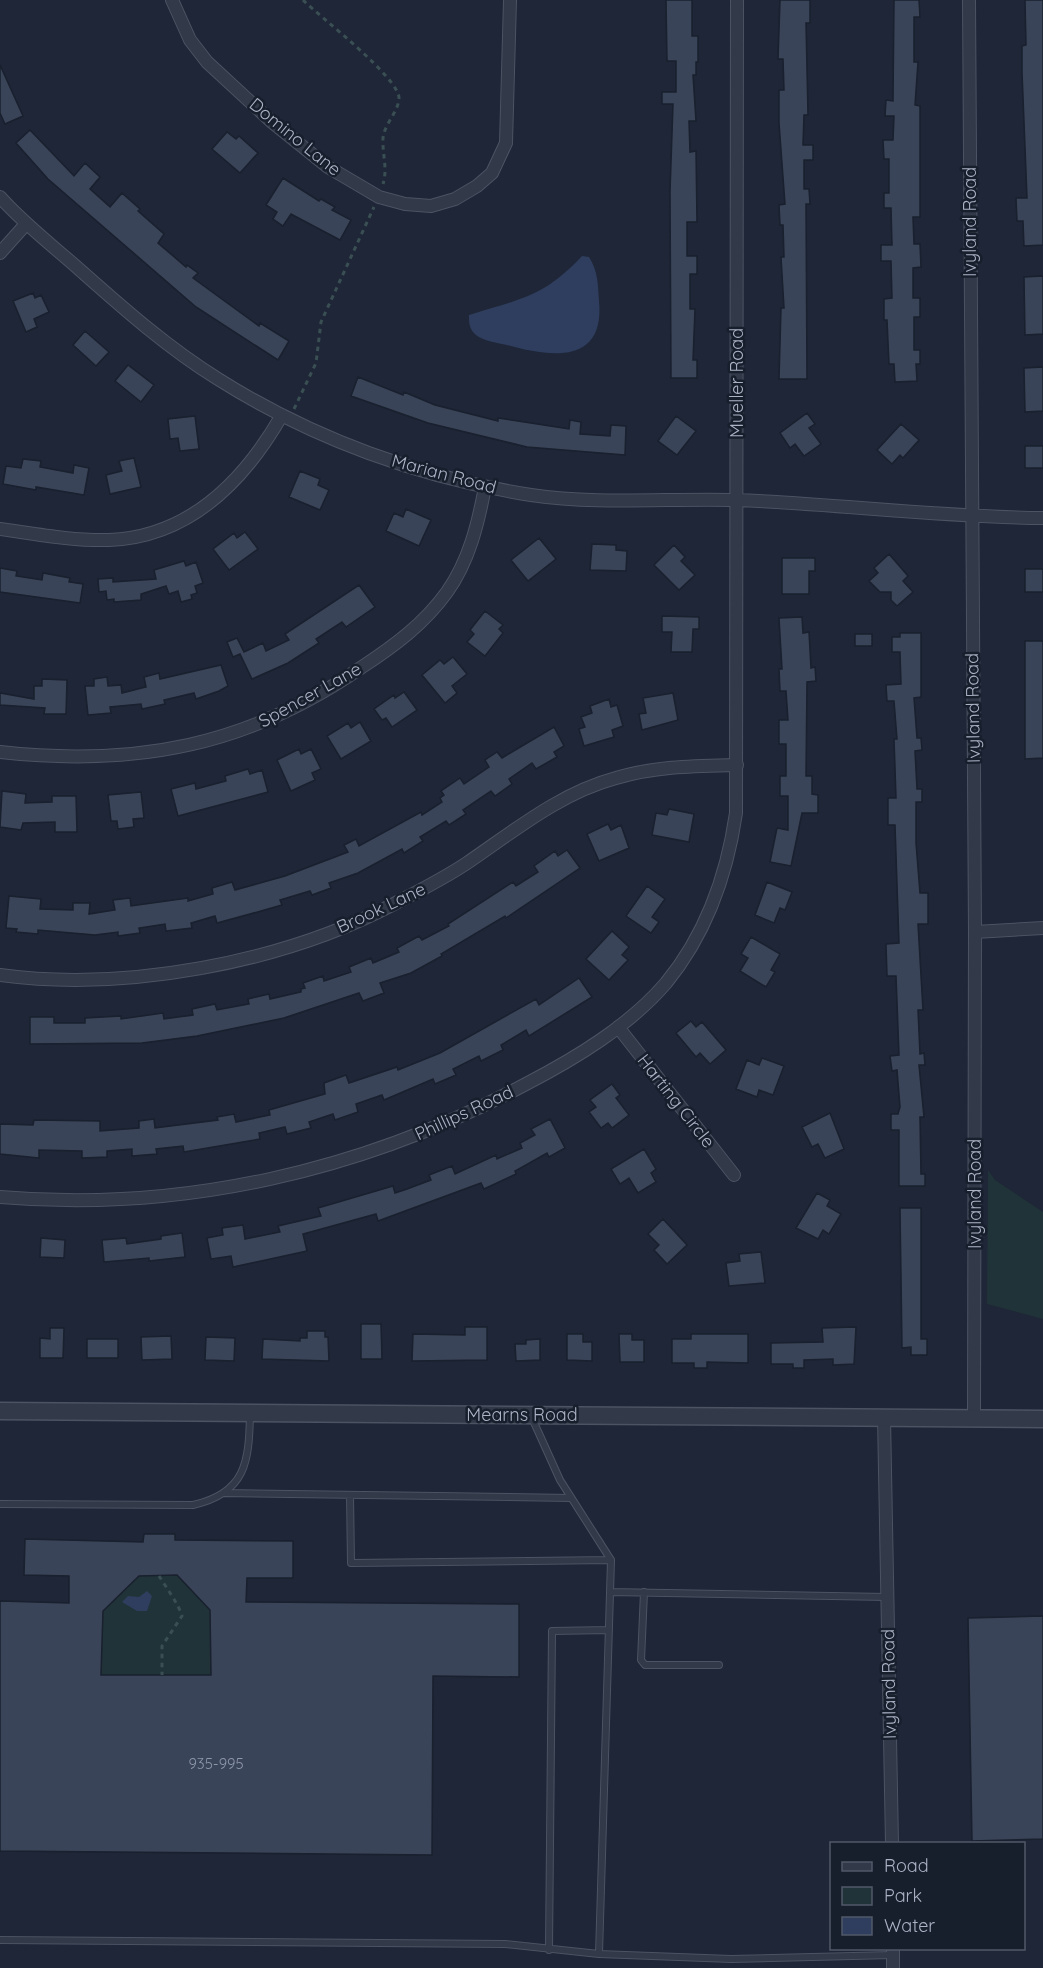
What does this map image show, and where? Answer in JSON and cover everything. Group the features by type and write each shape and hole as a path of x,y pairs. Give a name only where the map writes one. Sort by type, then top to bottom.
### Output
{"street":[{"name":"Domino Lane","path":"172,0 190,40 207,62 272,122 328,167 379,197 405,204 431,207 455,199 477,186 492,173 506,143 510,0"},
{"name":"Mueller Road","path":"737,0 735,87 737,765"},
{"name":"Ivyland Road","path":"969,0 975,932 974,1417"},
{"name":"Marian Road","path":"0,197 26,224 157,335 218,379 286,417 360,450 449,479 533,495 587,500 737,500 971,517 1043,518"},
{"path":"0,253 26,224"},
{"path":"0,529 84,540 111,540 147,534 181,522 222,495 245,471 286,417"},
{"name":"Spencer Lane","path":"0,752 85,758 171,749 256,725 318,695 384,652 430,614 448,591 469,550 485,487"},
{"name":"Brook Lane","path":"0,975 61,979 108,978 184,971 255,957 359,921 389,906 444,877 532,816 591,786 616,777 670,767 737,765"},
{"name":"Phillips Road","path":"0,1197 63,1201 166,1196 257,1183 325,1167 399,1143 497,1100 543,1075 618,1027 665,983 688,950 724,878 736,813 737,765"},
{"path":"975,932 1043,928"},
{"name":"Harting Circle","path":"618,1027 734,1175"},
{"name":"Mearns Road","path":"0,1412 1043,1419"},
{"name":"Ivyland Road","path":"884,1417 891,1842"},
{"path":"893,1952 893,1968"}],"lane":[{"path":"0,1504 193,1505 212,1501 233,1486 244,1469 249,1448 250,1413"},
{"path":"531,1415 560,1480 611,1560 599,1954"},
{"path":"224,1493 571,1498"},
{"path":"350,1495 351,1563 611,1560"},
{"path":"610,1592 887,1598"},
{"path":"644,1592 641,1660 645,1665 719,1665"},
{"path":"549,1950 552,1631 609,1630"},
{"path":"0,1940 505,1944 599,1954 730,1959 893,1952"}],"path":[{"path":"286,417 316,363 321,322 379,197 386,174 383,137 399,99 395,86 380,69 303,0"},
{"path":"159,1576 170,1597 180,1608 182,1616 162,1646 162,1675"}],"green space":[{"path":"988,1170 995,1180 1043,1212 1043,1319 987,1304"},
{"path":"177,1575 210,1610 211,1675 101,1675 103,1611 139,1576"}],"water":[{"path":"582,256 589,257 594,268 599,301 599,322 593,337 584,346 571,352 540,352 487,340 476,335 472,330 469,315 530,295 555,280"},
{"path":"147,1591 152,1596 147,1611 137,1611 122,1602 128,1596 139,1597"}],"building":[{"path":"666,0 692,0 692,36 698,36 698,62 696,62 696,75 693,75 696,121 689,121 690,152 696,151 697,222 687,222 687,256 697,256 697,274 690,274 690,309 695,309 693,360 697,360 697,378 671,378 670,192 673,104 662,104 662,92 676,92 676,61 667,61"},
{"path":"780,0 810,0 810,23 806,23 808,115 804,115 803,145 813,145 813,160 804,160 804,189 809,189 810,204 806,204 807,379 779,379 781,308 784,308 781,257 784,257 783,225 780,225 779,205 785,204 779,123 779,90 784,90 783,59 778,59"},
{"path":"894,0 919,0 920,17 914,17 914,62 918,62 915,105 920,106 920,217 913,217 914,244 920,244 921,267 913,268 913,298 920,298 920,317 914,317 914,350 920,350 920,364 916,364 917,381 895,382 894,364 889,364 887,320 884,320 884,299 892,298 891,261 881,261 881,245 892,245 891,208 884,208 884,193 889,193 889,159 884,159 883,140 893,140 894,116 885,116 886,100 893,101"},
{"path":"1025,0 1043,0 1043,245 1024,246 1023,221 1017,221 1016,198 1027,198 1022,72 1022,46 1026,45"},
{"path":"0,65 23,116 5,124 0,113"},
{"path":"30,130 74,176 85,163 100,177 90,189 110,207 122,193 140,209 138,211 164,234 158,243 186,267 187,265 198,273 193,278 259,326 260,323 289,341 278,360 196,307 48,179 16,143"},
{"path":"227,132 236,139 239,136 258,153 240,173 212,149"},
{"path":"283,178 319,201 321,199 335,207 332,210 351,220 340,240 291,214 283,226 273,219 277,212 266,205"},
{"path":"1043,276 1043,334 1025,335 1024,277"},
{"path":"33,293 35,298 41,295 49,312 34,319 37,327 26,332 13,301"},
{"path":"85,331 109,352 96,366 73,345"},
{"path":"128,365 154,385 141,402 115,381"},
{"path":"1043,367 1043,411 1025,412 1024,368"},
{"path":"358,377 403,395 404,392 435,405 498,421 498,418 569,429 570,420 581,422 580,434 610,436 611,425 626,426 625,455 527,447 428,423 351,396"},
{"path":"807,413 815,424 809,428 821,444 804,456 795,444 790,448 780,433"},
{"path":"195,416 199,449 180,451 178,438 170,439 168,419"},
{"path":"676,416 696,431 677,455 658,441"},
{"path":"901,424 919,440 903,458 900,455 892,464 877,450"},
{"path":"1025,446 1043,446 1043,468 1025,468"},
{"path":"134,458 141,487 110,494 106,475 122,471 119,461"},
{"path":"23,459 41,461 40,467 73,473 74,465 89,468 84,495 3,484 6,466 21,468"},
{"path":"300,471 320,479 318,485 329,490 320,510 289,497"},
{"path":"406,509 431,520 419,546 386,531 394,513 403,517"},
{"path":"245,532 258,549 229,570 213,549 234,533 237,538"},
{"path":"539,538 556,559 528,581 511,560"},
{"path":"592,544 616,545 616,550 627,551 626,571 590,570"},
{"path":"674,545 685,557 681,561 695,575 679,590 654,565"},
{"path":"889,554 908,576 903,581 913,592 897,606 891,600 891,592 880,592 869,581 878,573 874,568"},
{"path":"782,558 815,558 815,571 809,571 809,594 782,594"},
{"path":"184,561 186,566 196,562 203,583 195,586 197,593 191,595 192,599 181,602 178,591 169,594 166,586 141,594 141,600 114,602 114,599 107,600 106,591 99,592 98,579 113,578 113,582 156,579 154,570"},
{"path":"0,568 17,571 16,576 42,580 43,573 70,578 69,582 83,584 80,603 0,592"},
{"path":"1025,569 1043,569 1043,592 1025,592"},
{"path":"359,585 375,607 346,627 342,622 316,639 319,643 288,663 252,679 240,654 233,657 227,642 237,638 244,652 263,643 266,651 289,640 285,634"},
{"path":"485,611 503,625 499,629 503,633 485,656 467,642 474,634 470,630"},
{"path":"662,616 699,617 699,629 693,629 692,652 671,652 672,632 662,632"},
{"path":"802,617 803,633 809,632 811,668 815,667 816,681 807,682 806,776 812,776 812,794 818,795 818,813 802,813 791,866 770,862 777,828 788,830 788,796 780,796 780,776 786,776 786,744 779,744 779,720 788,720 786,691 780,691 779,669 782,669 779,618"},
{"path":"900,633 921,633 921,697 914,698 917,738 921,738 922,750 915,751 917,789 922,789 922,802 916,802 916,843 920,893 928,893 928,924 918,924 923,1010 918,1010 920,1054 924,1053 925,1065 919,1065 924,1117 920,1117 921,1174 925,1174 925,1186 899,1186 899,1130 891,1130 891,1114 898,1114 900,1107 897,1070 892,1071 890,1056 899,1055 896,976 887,976 886,944 899,943 895,825 888,825 888,798 896,798 894,739 897,739 894,701 887,701 886,685 901,684 900,652 892,652 892,637 900,637"},
{"path":"855,634 872,634 872,646 855,646"},
{"path":"1025,641 1043,641 1043,758 1025,759"},
{"path":"453,657 467,674 452,686 457,693 445,703 422,675 440,660 444,664"},
{"path":"221,665 228,686 219,691 196,699 194,693 164,700 165,704 142,709 141,704 110,707 111,713 88,715 85,686 94,686 94,679 107,677 108,686 121,685 122,693 146,687 144,677 159,673 160,679"},
{"path":"42,679 67,680 66,714 44,714 45,708 0,705 0,693 34,699 34,686 42,686"},
{"path":"404,692 417,710 392,727 386,718 382,720 374,709 394,695 395,698"},
{"path":"673,693 678,720 642,730 639,714 646,713 643,698"},
{"path":"609,699 611,707 617,705 623,726 612,730 614,737 584,746 579,729 585,727 581,717 592,713 590,706"},
{"path":"360,722 371,741 341,759 327,736 348,723 351,728"},
{"path":"554,727 564,746 554,752 557,757 536,769 532,763 509,779 512,784 495,796 491,791 463,810 466,814 449,825 446,821 420,837 423,841 404,853 402,849 358,873 329,883 331,888 312,895 310,891 280,900 282,905 217,923 215,916 191,923 192,928 166,931 165,924 139,928 140,933 118,936 118,932 95,935 38,930 38,934 16,932 17,929 6,928 9,896 41,899 40,909 73,910 73,903 90,903 89,914 115,910 113,900 130,898 131,906 188,898 188,901 213,894 212,888 232,882 235,890 285,876 348,852 344,845 356,839 359,846 421,812 422,815 442,802 440,798 444,795 441,791 460,778 464,784 489,767 485,760 497,752 502,758"},
{"path":"299,749 301,754 311,749 321,769 312,773 315,780 291,791 277,760"},
{"path":"248,769 250,774 262,770 268,792 178,816 171,789 195,783 196,789 226,781 225,776"},
{"path":"2,791 26,794 25,803 52,802 52,796 76,796 77,832 55,832 55,822 23,823 21,830 0,827"},
{"path":"141,792 144,818 133,819 134,827 118,829 117,821 111,821 108,795"},
{"path":"669,809 694,814 689,842 652,835 656,813 667,815"},
{"path":"608,824 611,830 621,825 629,848 599,861 587,834"},
{"path":"567,850 580,868 506,918 505,916 441,954 442,956 411,973 380,983 384,993 363,1001 359,993 284,1018 197,1036 142,1043 30,1044 30,1017 54,1017 54,1023 85,1023 85,1018 121,1016 121,1019 163,1013 164,1019 193,1015 192,1009 215,1004 217,1010 249,1004 248,999 269,994 270,999 301,992 301,989 305,988 303,983 323,976 324,981 351,972 349,967 371,958 373,963 399,952 397,948 419,936 422,940 449,926 448,924 513,882 516,886 538,872 534,866 555,851 558,856"},
{"path":"767,882 792,892 785,910 780,908 774,923 755,915"},
{"path":"647,886 665,899 652,917 659,922 651,933 626,916"},
{"path":"612,931 629,947 622,955 628,960 609,980 586,959"},
{"path":"751,937 780,954 771,970 775,972 766,987 740,971 748,958 741,954"},
{"path":"579,978 592,997 529,1036 526,1030 501,1045 503,1050 481,1061 479,1056 453,1069 456,1075 435,1084 433,1079 384,1100 382,1095 356,1104 358,1112 335,1120 333,1114 309,1122 311,1128 287,1134 285,1127 259,1133 260,1139 184,1152 183,1146 156,1149 157,1154 132,1156 132,1149 107,1151 107,1157 82,1158 82,1151 39,1150 39,1158 0,1154 0,1124 33,1125 34,1120 100,1121 100,1131 139,1128 139,1121 154,1119 155,1128 218,1120 217,1117 234,1114 236,1122 270,1115 269,1110 325,1094 324,1083 346,1075 349,1083 397,1067 398,1070 440,1053 536,999 539,1005"},
{"path":"691,1021 696,1027 702,1022 726,1050 710,1064 700,1053 696,1057 676,1033"},
{"path":"762,1058 784,1066 773,1095 759,1090 757,1097 736,1089 747,1060 759,1065"},
{"path":"612,1084 620,1095 616,1098 629,1115 612,1128 608,1123 601,1128 589,1112 596,1107 590,1100"},
{"path":"830,1113 844,1149 825,1158 818,1144 812,1147 802,1127"},
{"path":"550,1119 565,1148 549,1157 547,1153 515,1171 516,1174 484,1189 481,1183 378,1221 376,1214 303,1234 307,1251 233,1267 231,1256 211,1259 207,1238 223,1235 222,1228 243,1225 245,1239 280,1232 278,1226 321,1216 318,1208 393,1186 395,1193 431,1180 429,1175 452,1166 455,1174 496,1155 497,1159 522,1148 520,1143 535,1135 531,1129"},
{"path":"644,1149 656,1169 651,1173 656,1182 638,1193 629,1178 620,1184 611,1169"},
{"path":"817,1193 830,1200 827,1206 841,1214 829,1234 823,1230 818,1239 796,1228"},
{"path":"900,1208 921,1208 921,1339 927,1339 927,1355 911,1355 911,1347 902,1348"},
{"path":"663,1219 687,1245 667,1264 654,1250 659,1245 648,1234"},
{"path":"182,1233 185,1257 104,1262 102,1240 126,1238 127,1244"},
{"path":"41,1238 65,1240 64,1258 40,1257"},
{"path":"761,1252 765,1283 729,1286 726,1263 740,1261 739,1254"},
{"path":"361,1324 381,1324 382,1359 361,1359"},
{"path":"465,1327 487,1327 487,1360 412,1361 413,1334 465,1335"},
{"path":"856,1327 854,1364 833,1365 833,1359 804,1360 804,1368 793,1368 793,1364 771,1364 771,1343 823,1342 822,1328"},
{"path":"50,1328 64,1328 63,1358 40,1358 40,1338 50,1339"},
{"path":"307,1331 325,1331 325,1337 328,1337 329,1361 262,1359 263,1339 300,1341 300,1338 307,1338"},
{"path":"567,1334 583,1334 583,1342 592,1342 592,1361 567,1360"},
{"path":"619,1334 632,1334 632,1340 644,1340 644,1362 620,1362"},
{"path":"691,1334 748,1334 748,1363 707,1362 707,1368 694,1368 694,1363 672,1363 672,1339 691,1339"},
{"path":"171,1336 172,1359 142,1360 141,1337"},
{"path":"206,1337 235,1338 234,1361 205,1360"},
{"path":"87,1339 118,1339 118,1358 87,1358"},
{"path":"540,1339 540,1360 516,1361 515,1344 526,1344 526,1340"},
{"path":"144,1534 175,1534 175,1540 293,1541 293,1578 247,1578 246,1602 519,1604 519,1677 433,1676 432,1855 0,1851 0,1601 69,1603 69,1576 24,1575 25,1539 143,1542","holes":["177,1575 210,1610 211,1675 101,1675 103,1611 139,1576"]},
{"path":"1043,1616 1043,1839 972,1841 968,1618"}]}
